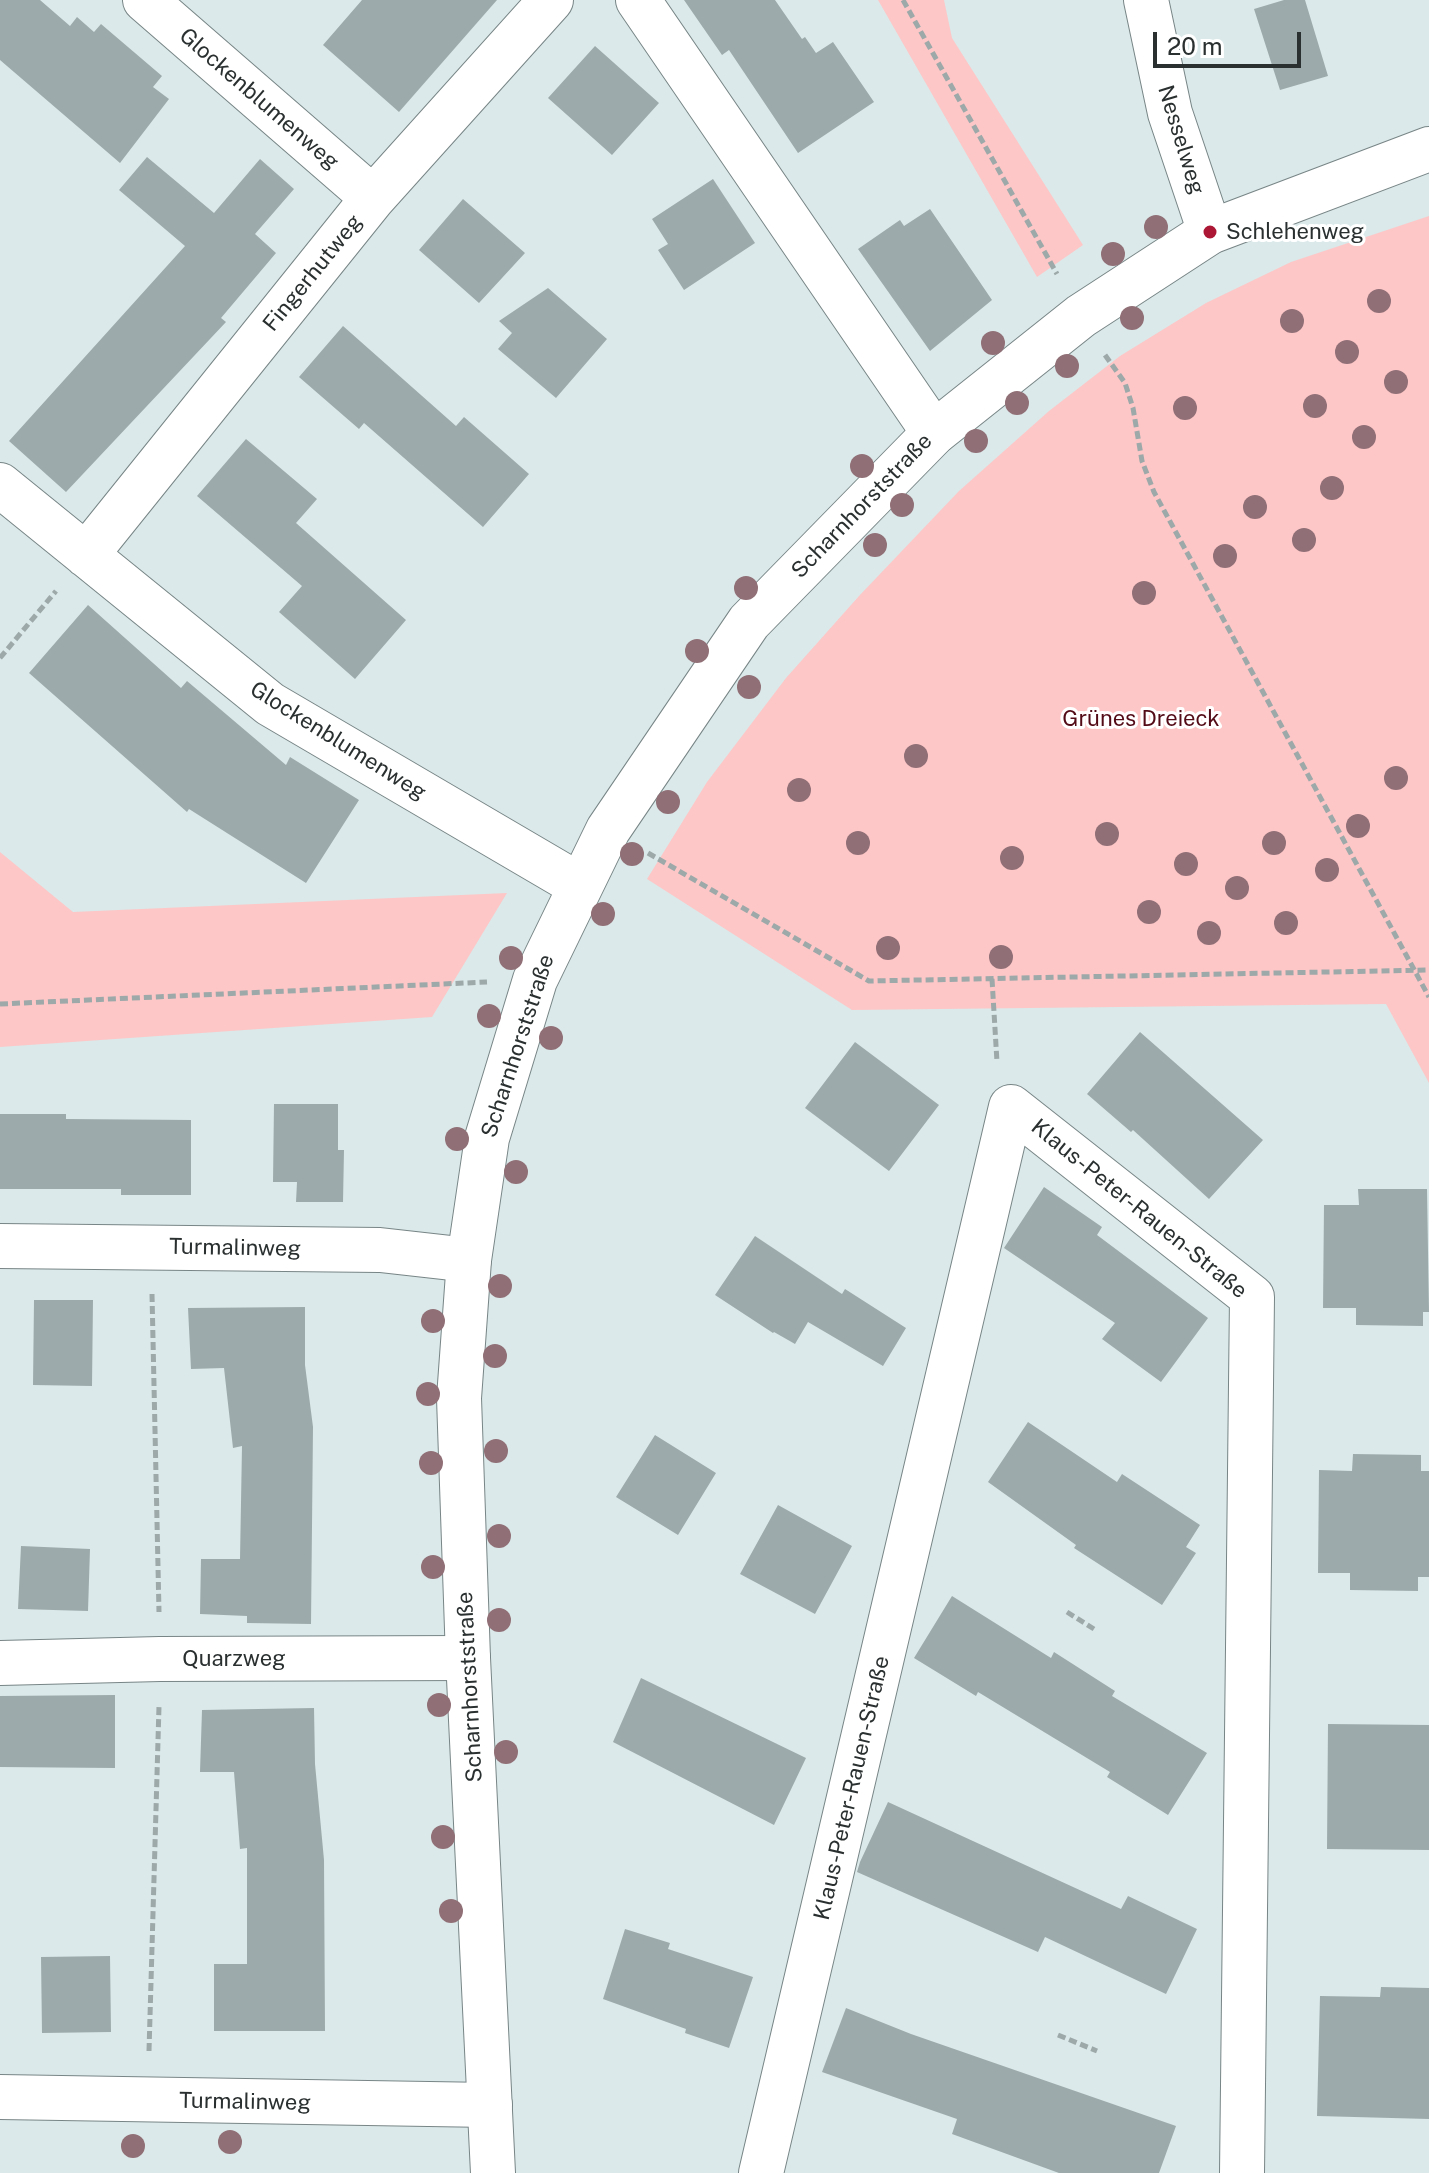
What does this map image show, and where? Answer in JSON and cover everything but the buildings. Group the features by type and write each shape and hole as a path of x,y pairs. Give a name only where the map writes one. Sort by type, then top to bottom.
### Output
{"street":[{"name":"Glockenblumenweg","path":"145,0 373,198"},
{"name":"Fingerhutweg","path":"86,555 373,198 551,0"},
{"path":"638,0 934,433"},
{"name":"Nesselweg","path":"1146,0 1170,113 1210,232"},
{"name":"Scharnhorststraße","path":"493,2173 468,1658 459,1398 469,1260 487,1138 535,980 608,830 749,622 934,433 1081,316 1210,232 1429,149"},
{"name":"Glockenblumenweg","path":"0,485 270,704 579,885"},
{"name":"Klaus-Peter-Rauen-Straße","path":"761,2173 1011,1107 1252,1297 1242,2173"},
{"name":"Turmalinweg","path":"0,1246 380,1250 469,1260"},
{"name":"Quarzweg","path":"0,1663 468,1658"},
{"name":"Turmalinweg","path":"0,2097 490,2105"}],"path":[{"path":"903,0 1053,266"},
{"path":"1110,363 1125,383 1142,461 1154,492 1429,997"},
{"path":"0,658 86,555"},
{"path":"608,830 869,981 1429,970"},
{"path":"992,979 997,1067 1011,1107"},
{"path":"0,1004 535,980"},
{"path":"1067,1612 1094,1629"},
{"path":"1058,2035 1097,2051"}],"green space":[{"path":"878,0 944,0 952,38 1083,245 1037,277"},
{"name":"Grünes Dreieck","path":"1429,216 1429,1083 1386,1004 852,1010 647,879 707,782 786,678 959,491 1049,411 1120,356 1206,303 1291,262"},
{"path":"0,852 73,912 507,893 432,1017 0,1047"}],"place":[{"name":"Schlehenweg","path":"1210,232"}]}
